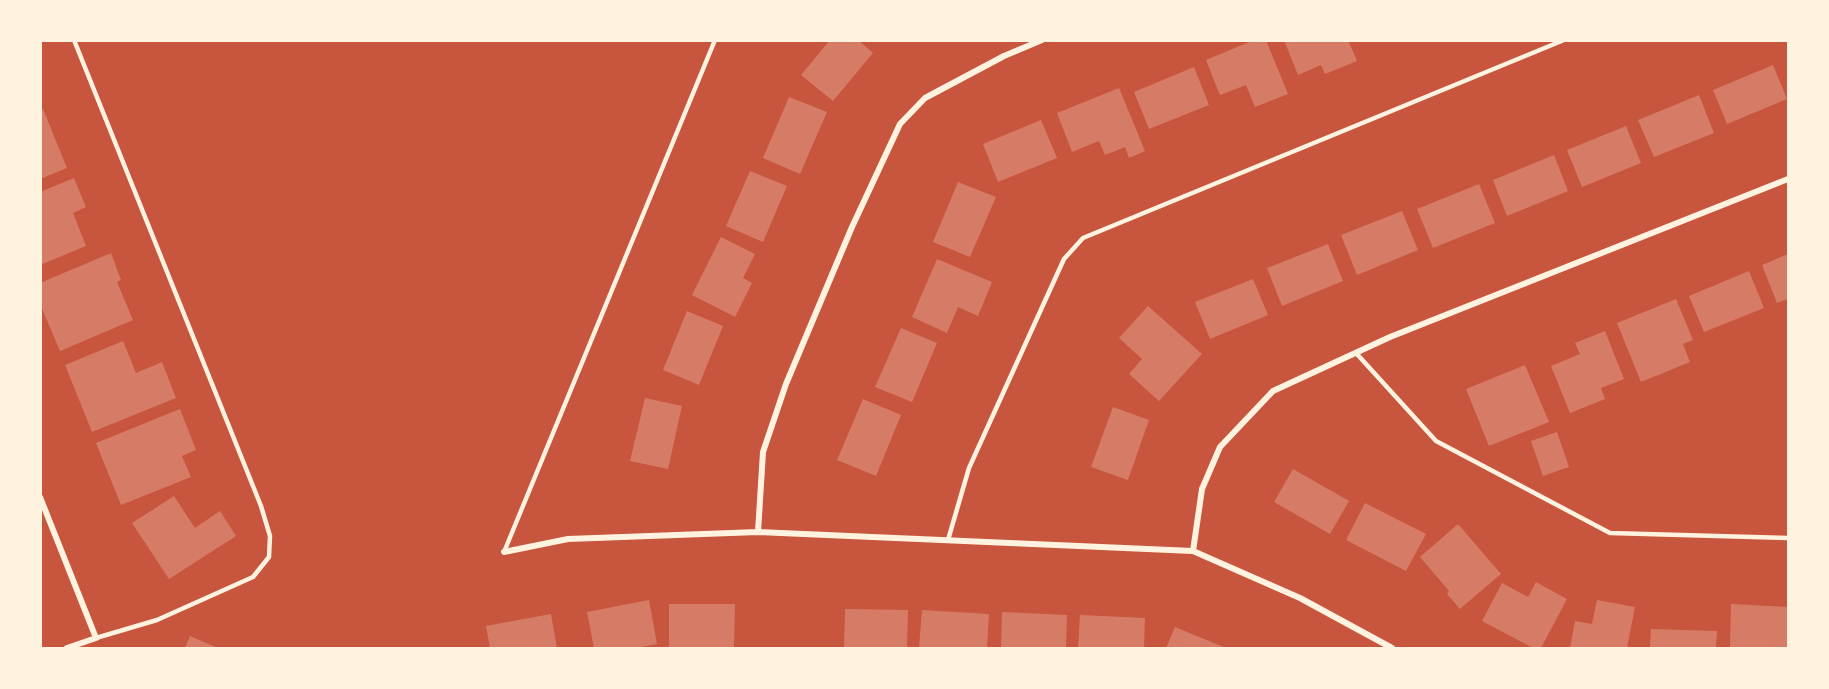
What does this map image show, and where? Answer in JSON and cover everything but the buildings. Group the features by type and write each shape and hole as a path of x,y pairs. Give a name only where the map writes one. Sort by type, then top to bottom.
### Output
{"street":[{"path":"758,532 763,452 786,384 852,227 900,124 925,98 1004,56 1042,40"},
{"path":"1193,551 1202,489 1220,447 1273,391 1390,337 1788,179"},
{"path":"40,497 96,638 67,648"},
{"path":"504,552 568,539 758,532 1193,551 1300,598 1392,648"}],"lane":[{"path":"74,40 256,495 270,536 269,557 253,577 157,620 96,638"},
{"path":"504,552 715,40"},
{"path":"948,540 969,468 1064,259 1083,238 1564,40"},
{"path":"1356,353 1436,441 1610,533 1788,538"}]}
